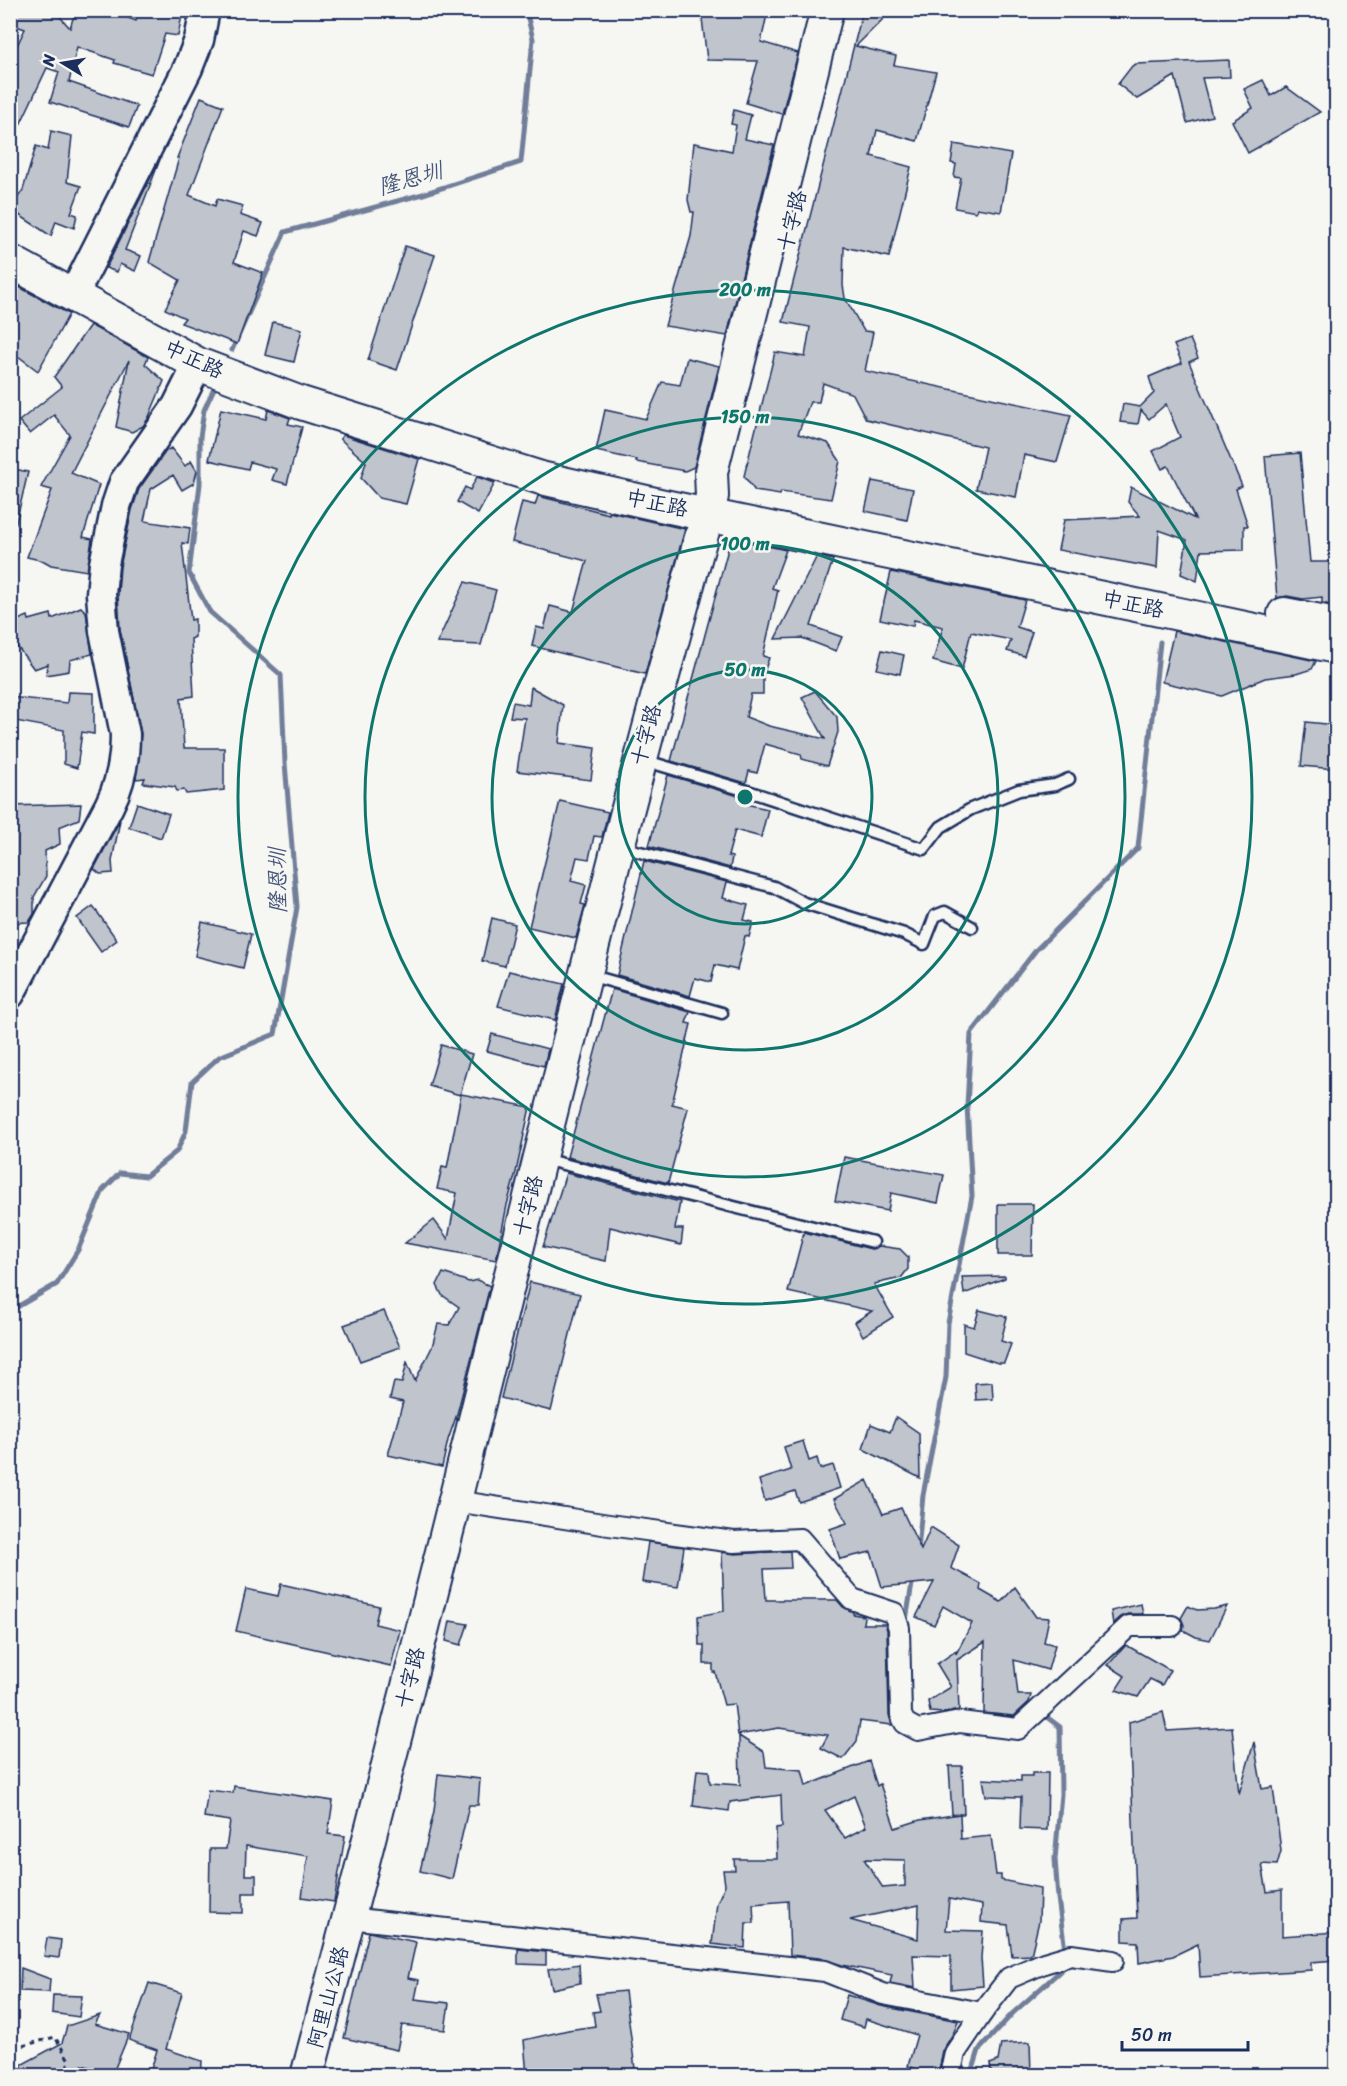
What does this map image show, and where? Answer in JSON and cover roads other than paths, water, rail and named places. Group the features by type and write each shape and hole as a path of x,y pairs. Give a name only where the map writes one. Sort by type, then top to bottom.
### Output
{"main road":[{"name":"十字路","path":"349,1918 640,759 710,505 711,472 827,10"},
{"name":"十字路","path":"710,505 727,477 844,10"},
{"name":"中正路","path":"10,240 75,288"},
{"name":"中正路","path":"10,261 75,288 201,356 301,403 541,478 710,505 1336,624"},
{"name":"中正路","path":"710,505 1336,647"},
{"name":"阿里山公路","path":"307,2076 349,1918"}],"street":[{"path":"75,288 188,68 199,40 205,10"},
{"path":"10,994 109,807 120,781 125,734 102,622 101,594 104,564 116,506 124,482 177,406 201,356"},
{"path":"455,1501 734,1542 800,1539 852,1599 894,1613 898,1628 901,1715 905,1723 918,1730 960,1722 1018,1729 1129,1626 1172,1626"},
{"path":"349,1918 825,1971 883,1994 982,2013"},
{"path":"950,2076 956,2053 982,2013 1009,1978 1044,1962 1071,1955 1113,1961"}],"lane":[{"path":"640,759 754,793 924,849 941,827 971,809 1019,790 1055,785 1068,779"},
{"path":"618,846 774,887 804,903 904,934 924,944 935,916 945,912 972,927"},
{"path":"585,975 722,1013"},
{"path":"540,1158 873,1242"}],"waterway":[{"name":"隆恩圳","path":"232,350 285,232 423,194 521,162 533,39 526,10"},
{"name":"隆恩圳","path":"10,1311 57,1284 78,1250 103,1190 120,1173 146,1176 177,1151 186,1131 192,1082 219,1057 275,1034 297,907 285,763 281,675 210,612 189,573 200,484 200,437 204,410 216,384"},
{"path":"918,1551 923,1495 946,1377 948,1323 972,1196 967,1106 971,1034 1036,950 1138,848 1160,642"},
{"path":"906,1620 913,1578"},
{"path":"1039,1717 1044,1715 1060,1727 1061,1794 1055,1859 1064,1943"},
{"path":"971,2076 979,2050 1013,2013 1067,1965"}]}
